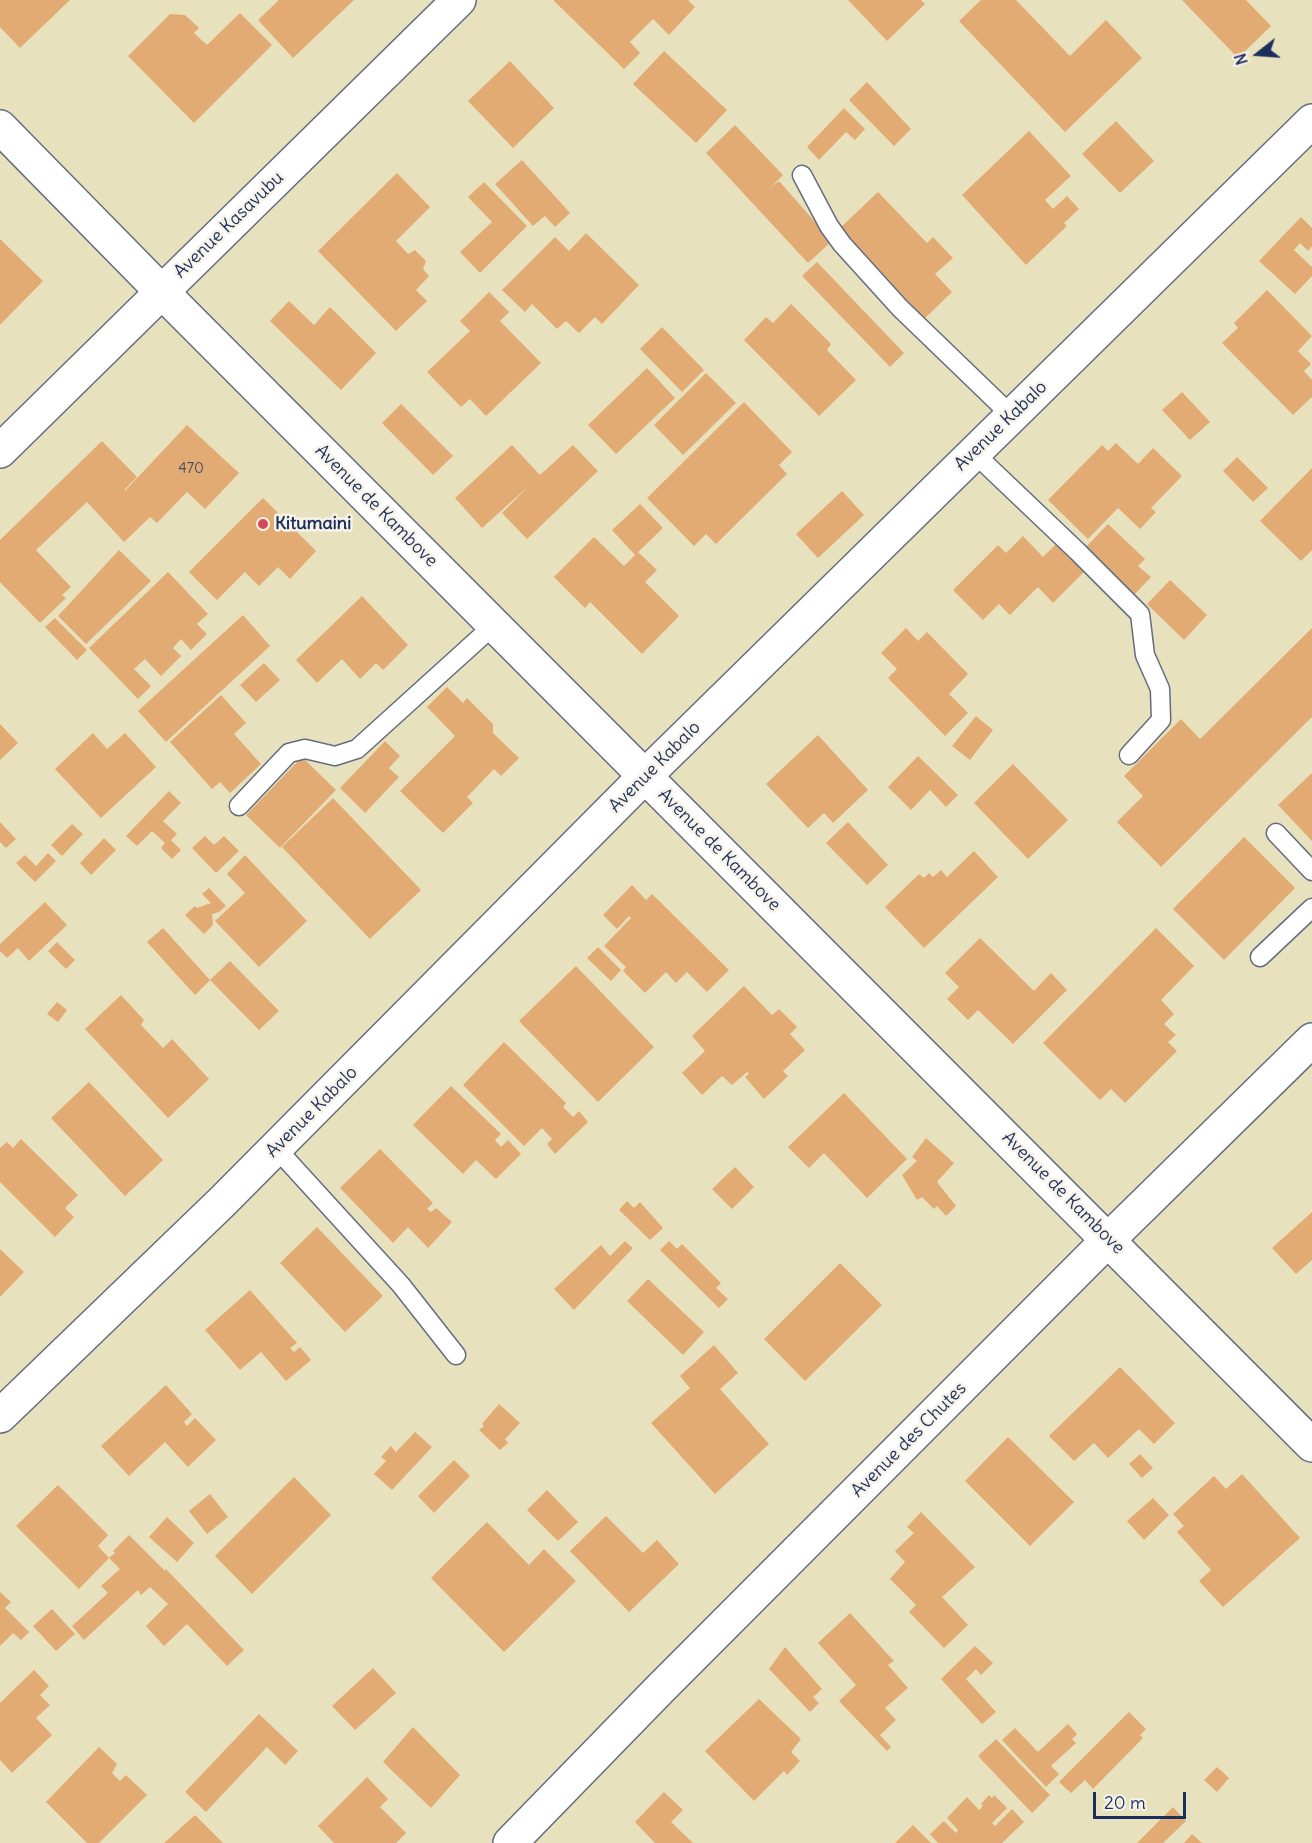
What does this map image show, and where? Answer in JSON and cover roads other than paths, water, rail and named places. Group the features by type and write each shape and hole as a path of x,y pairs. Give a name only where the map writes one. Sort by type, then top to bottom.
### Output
{"street":[{"name":"Avenue Kasavubu","path":"0,452 459,0"},
{"name":"Avenue Kabalo","path":"0,1416 276,1148 645,776 1312,121"},
{"name":"Avenue de Kambove","path":"0,127 1312,1445"},
{"name":"Avenue des Chutes","path":"510,1843 668,1680 1109,1239 1312,1040"}],"lane":[{"path":"802,175 829,226 842,244 900,308 1012,416"},
{"path":"974,453 1140,614 1145,655 1160,689 1161,720 1129,755"},
{"path":"239,806 290,753 305,749 335,756 357,749 494,625"},
{"path":"1276,832 1312,871"},
{"path":"1260,957 1312,908"},
{"path":"276,1148 401,1285 456,1355"}],"place":[{"name":"Kitumaini","path":"263,524"}]}
